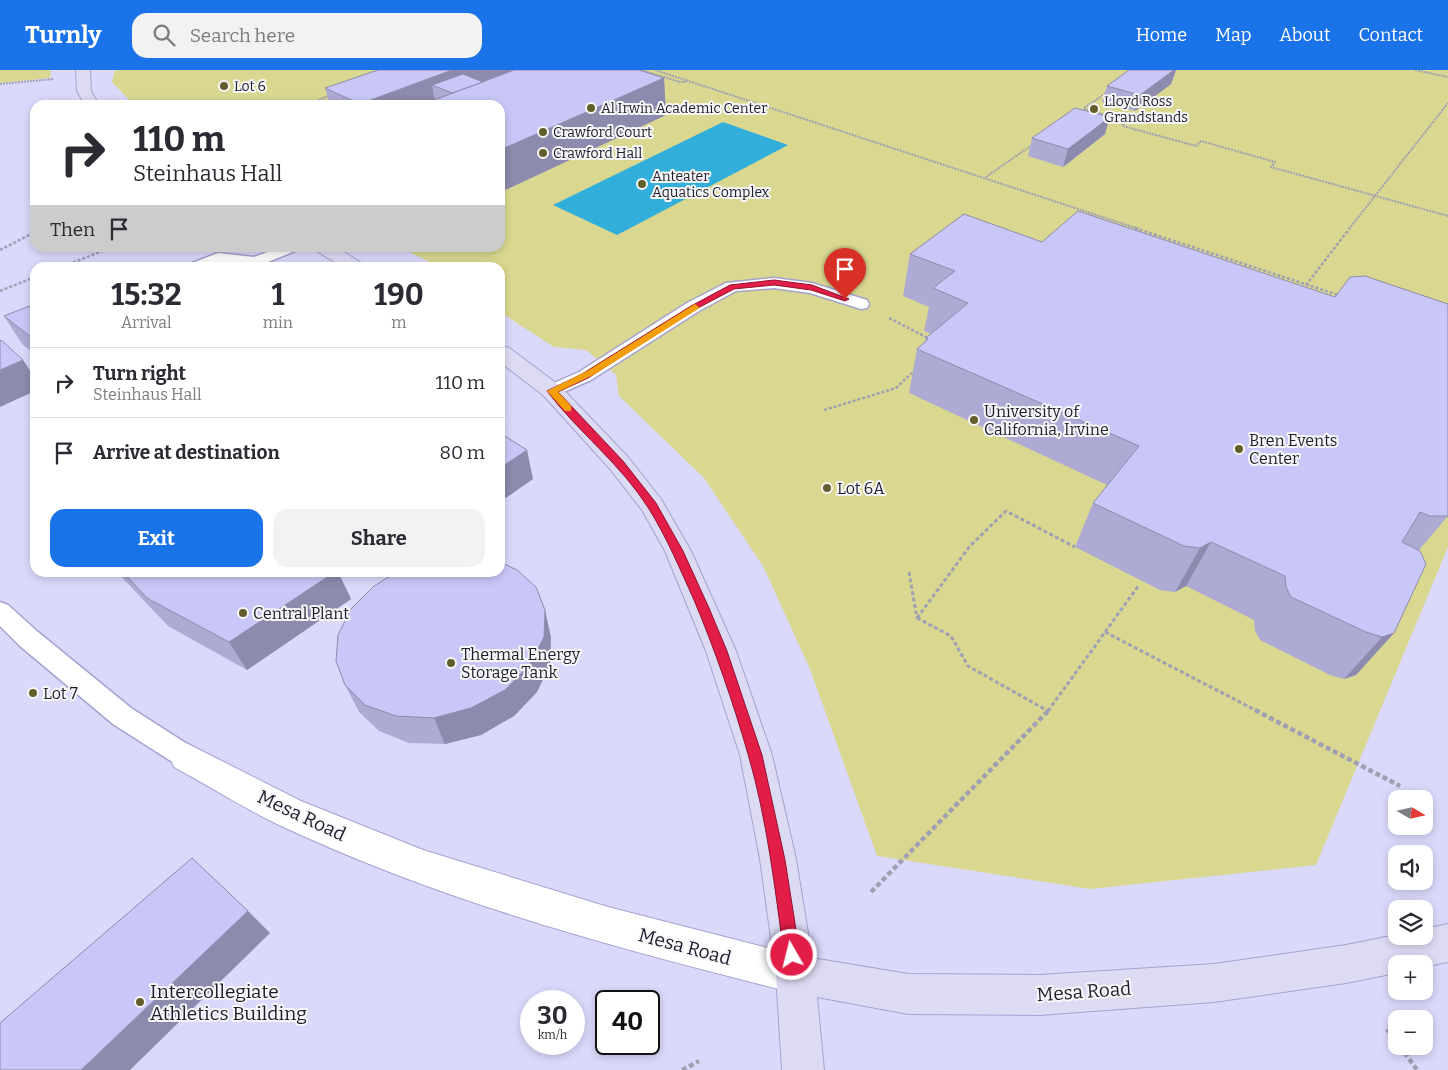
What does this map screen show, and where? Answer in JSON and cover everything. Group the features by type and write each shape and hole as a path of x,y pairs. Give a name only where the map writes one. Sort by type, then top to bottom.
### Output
{"street":[{"path":"83,70 84,91 89,100"},
{"path":"332,252 350,262"},
{"path":"505,356 552,391 619,463 652,505 678,551 721,651 756,755 778,860 794,974 803,1070"},
{"name":"Mesa Road","path":"186,757 302,819 445,876 687,947 794,974 908,994 1040,995 1214,982 1346,964 1448,943"}],"lane":[{"path":"208,262 218,258 256,262 280,252"},
{"path":"552,391 585,376 694,307 732,286 774,283 812,288 861,304"},
{"name":"Mesa Road","path":"0,611 29,639 122,716 186,757"}],"path":[{"path":"641,70 680,82 690,81"},
{"path":"655,70 1344,297"},
{"path":"1415,70 1448,77"},
{"path":"0,84 54,79"},
{"path":"1107,92 1084,108 1120,119 1123,126 1196,146 1201,141 1275,162 1271,167 1448,216"},
{"path":"320,100 335,94"},
{"path":"1302,293 1306,285 1448,103"},
{"path":"986,178 1035,143"},
{"path":"1140,236 1148,233"},
{"path":"0,250 30,235"},
{"path":"74,262 100,252"},
{"path":"0,291 30,279"},
{"path":"861,304 932,340"},
{"path":"824,410 896,388 922,363"},
{"path":"918,618 970,546 1006,511 1075,547"},
{"path":"909,572 918,618"},
{"path":"872,892 1048,711 1139,585"},
{"path":"918,618 951,636 968,666 1048,711"},
{"path":"1105,632 1400,786"},
{"path":"1406,1055 1417,1070"},
{"path":"682,1070 699,1061"}],"shaded area":[{"name":"University of California, Irvine","path":"0,70 1448,70 1448,1070 0,1070"},
{"path":"0,70 51,70 50,78 0,83"},
{"path":"115,70 1448,70 1448,547 1316,865 1090,889 877,856 810,669 763,566 704,478 619,396 616,375 586,350 554,347 505,315 505,262 430,262 409,252 505,252 505,100 129,100 112,82"}],"water":[{"path":"723,122 788,145 617,235 553,205"}],"building":[{"path":"378,70 452,70 371,100 351,100 325,88"},
{"path":"514,70 639,70 664,78 505,148 505,100 434,100"},
{"path":"1129,70 1174,70 1140,95 1107,86"},
{"path":"463,74 483,82 452,93 432,85"},
{"path":"1075,108 1110,117 1068,149 1032,138"},
{"name":"Bren Events Center","path":"1078,211 1335,297 1350,277 1365,276 1448,304 1448,516 1430,516 1420,512 1402,542 1420,551 1426,564 1394,633 1382,637 1366,632 1291,597 1286,587 1285,576 1211,542 1200,548 1184,546 1093,503 1139,446 917,349 928,339 926,338 968,303 933,288 955,271 910,254 964,214 1042,242"},
{"path":"30,306 30,336 4,316"},
{"path":"0,341 23,360 0,370"},
{"path":"505,436 527,450 505,465"},
{"name":"Thermal Energy Storage Tank","path":"505,564 517,570 536,587 545,610 544,637 530,664 505,690 471,708 434,718 396,716 365,705 345,685 336,661 338,635 351,609 373,587 388,577 505,577"},
{"path":"128,577 327,577 229,642 147,598"},
{"path":"192,858 248,911 81,1070 0,1070 0,1023"}],"slow traffic":[{"path":"568,409 552,391 592,372 695,307"}],"place":[{"name":"Lot 6","path":"224,86"},
{"name":"Al Irwin Academic Center","path":"591,108"},
{"name":"Lloyd Ross Grandstands","path":"1094,109"},
{"name":"Crawford Court","path":"543,132"},
{"name":"Crawford Hall","path":"543,153"},
{"name":"Anteater Aquatics Complex","path":"642,184"},
{"name":"University of California, Irvine","path":"974,420"},
{"name":"Bren Events Center","path":"1239,449"},
{"name":"Lot 6A","path":"827,488"},
{"name":"Central Plant","path":"243,613"},
{"name":"Thermal Energy Storage Tank","path":"451,663"},
{"name":"Lot 7","path":"33,693"},
{"name":"Intercollegiate Athletics Building","path":"140,1002"}],"route":[{"path":"792,955 778,860 756,755 721,651 703,608 678,551 652,505 619,463 552,391 585,376 694,307 732,286 774,283 812,288 845,299"}]}
